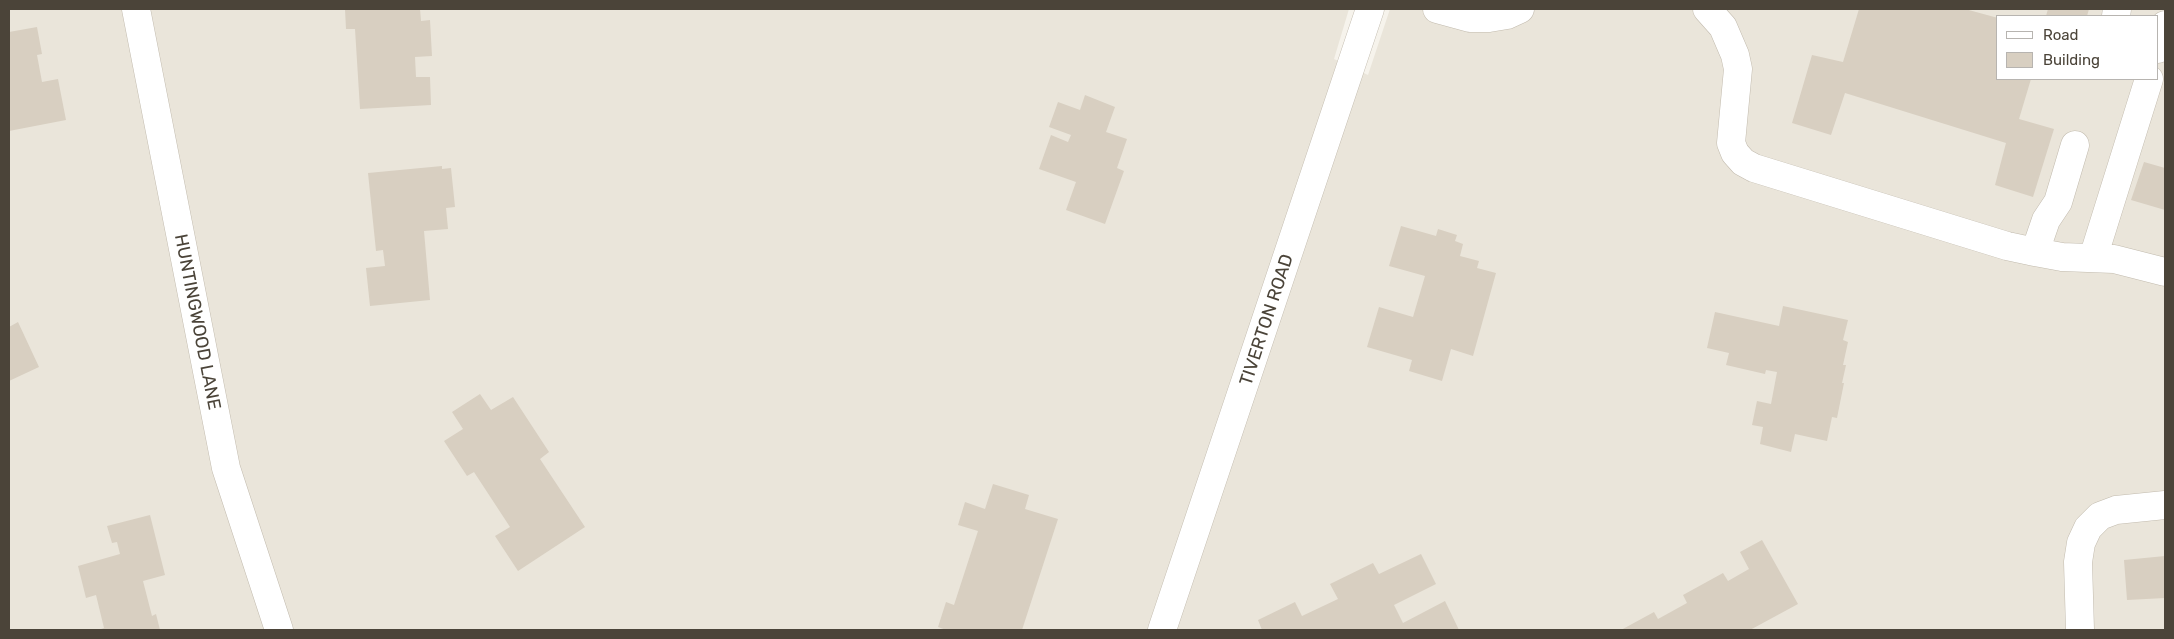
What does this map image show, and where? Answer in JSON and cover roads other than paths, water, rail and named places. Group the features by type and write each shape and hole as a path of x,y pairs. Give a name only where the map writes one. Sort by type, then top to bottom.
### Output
{"street":[{"name":"HUNTINGWOOD LANE","path":"136,9 226,468 279,630"},
{"name":"TIVERTON ROAD","path":"1162,630 1370,9"},
{"path":"1437,9 1470,18 1489,18 1507,15 1520,9"},
{"path":"1707,9 1722,27 1735,56 1738,69 1731,143 1735,153 1743,162 1754,168 2007,246 2062,257 2093,258 2134,263 2165,272"},
{"path":"2159,46 2165,25"},
{"path":"2093,258 2149,80"},
{"path":"2035,252 2046,220 2058,202 2075,145"},
{"path":"2080,630 2078,562 2081,543 2088,528 2100,516 2116,510 2165,505"}]}
